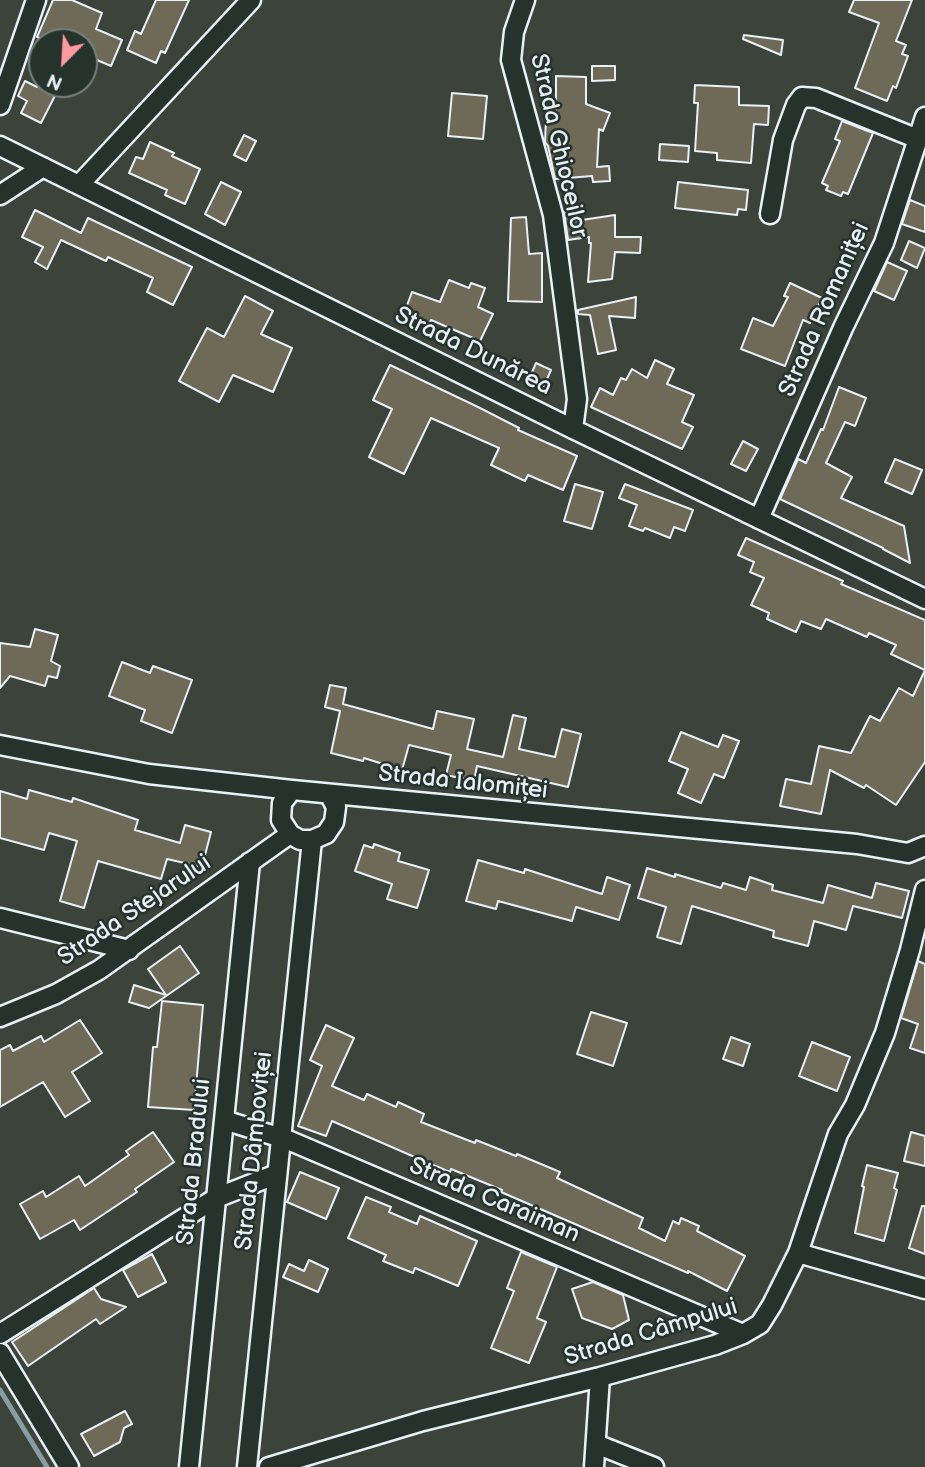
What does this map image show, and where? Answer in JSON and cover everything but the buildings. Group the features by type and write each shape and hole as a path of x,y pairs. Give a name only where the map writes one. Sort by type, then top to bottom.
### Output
{"street":[{"path":"0,105 36,0"},
{"path":"79,185 251,0"},
{"name":"Strada Ghioceilor","path":"525,0 513,32 510,60 553,215 577,399 573,429"},
{"path":"769,214 783,140 796,105 803,97 923,125"},
{"name":"Strada Romaniței","path":"759,519 843,328 884,243 923,125"},
{"name":"Strada Dunărea","path":"0,146 573,429 925,599"},
{"path":"0,195 43,167"},
{"name":"Strada Ialomiței","path":"0,746 149,774 857,845 908,853 924,850"},
{"path":"292,790 282,803 281,820 290,834 300,839 312,840 326,834 334,822 336,807 329,794"},
{"name":"Strada Stejarului","path":"0,1017 55,994 99,970 290,834"},
{"name":"Strada Dâmboviței","path":"247,1467 312,840"},
{"name":"Strada Bradului","path":"189,1467 250,862"},
{"name":"Strada Câmpului","path":"269,1467 423,1421 715,1345 760,1324 798,1252 838,1134 855,1105 918,954 925,890"},
{"path":"0,918 128,950"},
{"name":"Strada Caraiman","path":"224,1120 281,1137 743,1334"},
{"path":"0,1334 216,1198 277,1174"},
{"path":"798,1252 925,1289"},
{"path":"0,1353 69,1467"},
{"path":"594,1467 600,1377"},
{"path":"596,1444 654,1467"}],"waterway":[{"path":"0,1390 47,1467"}]}
